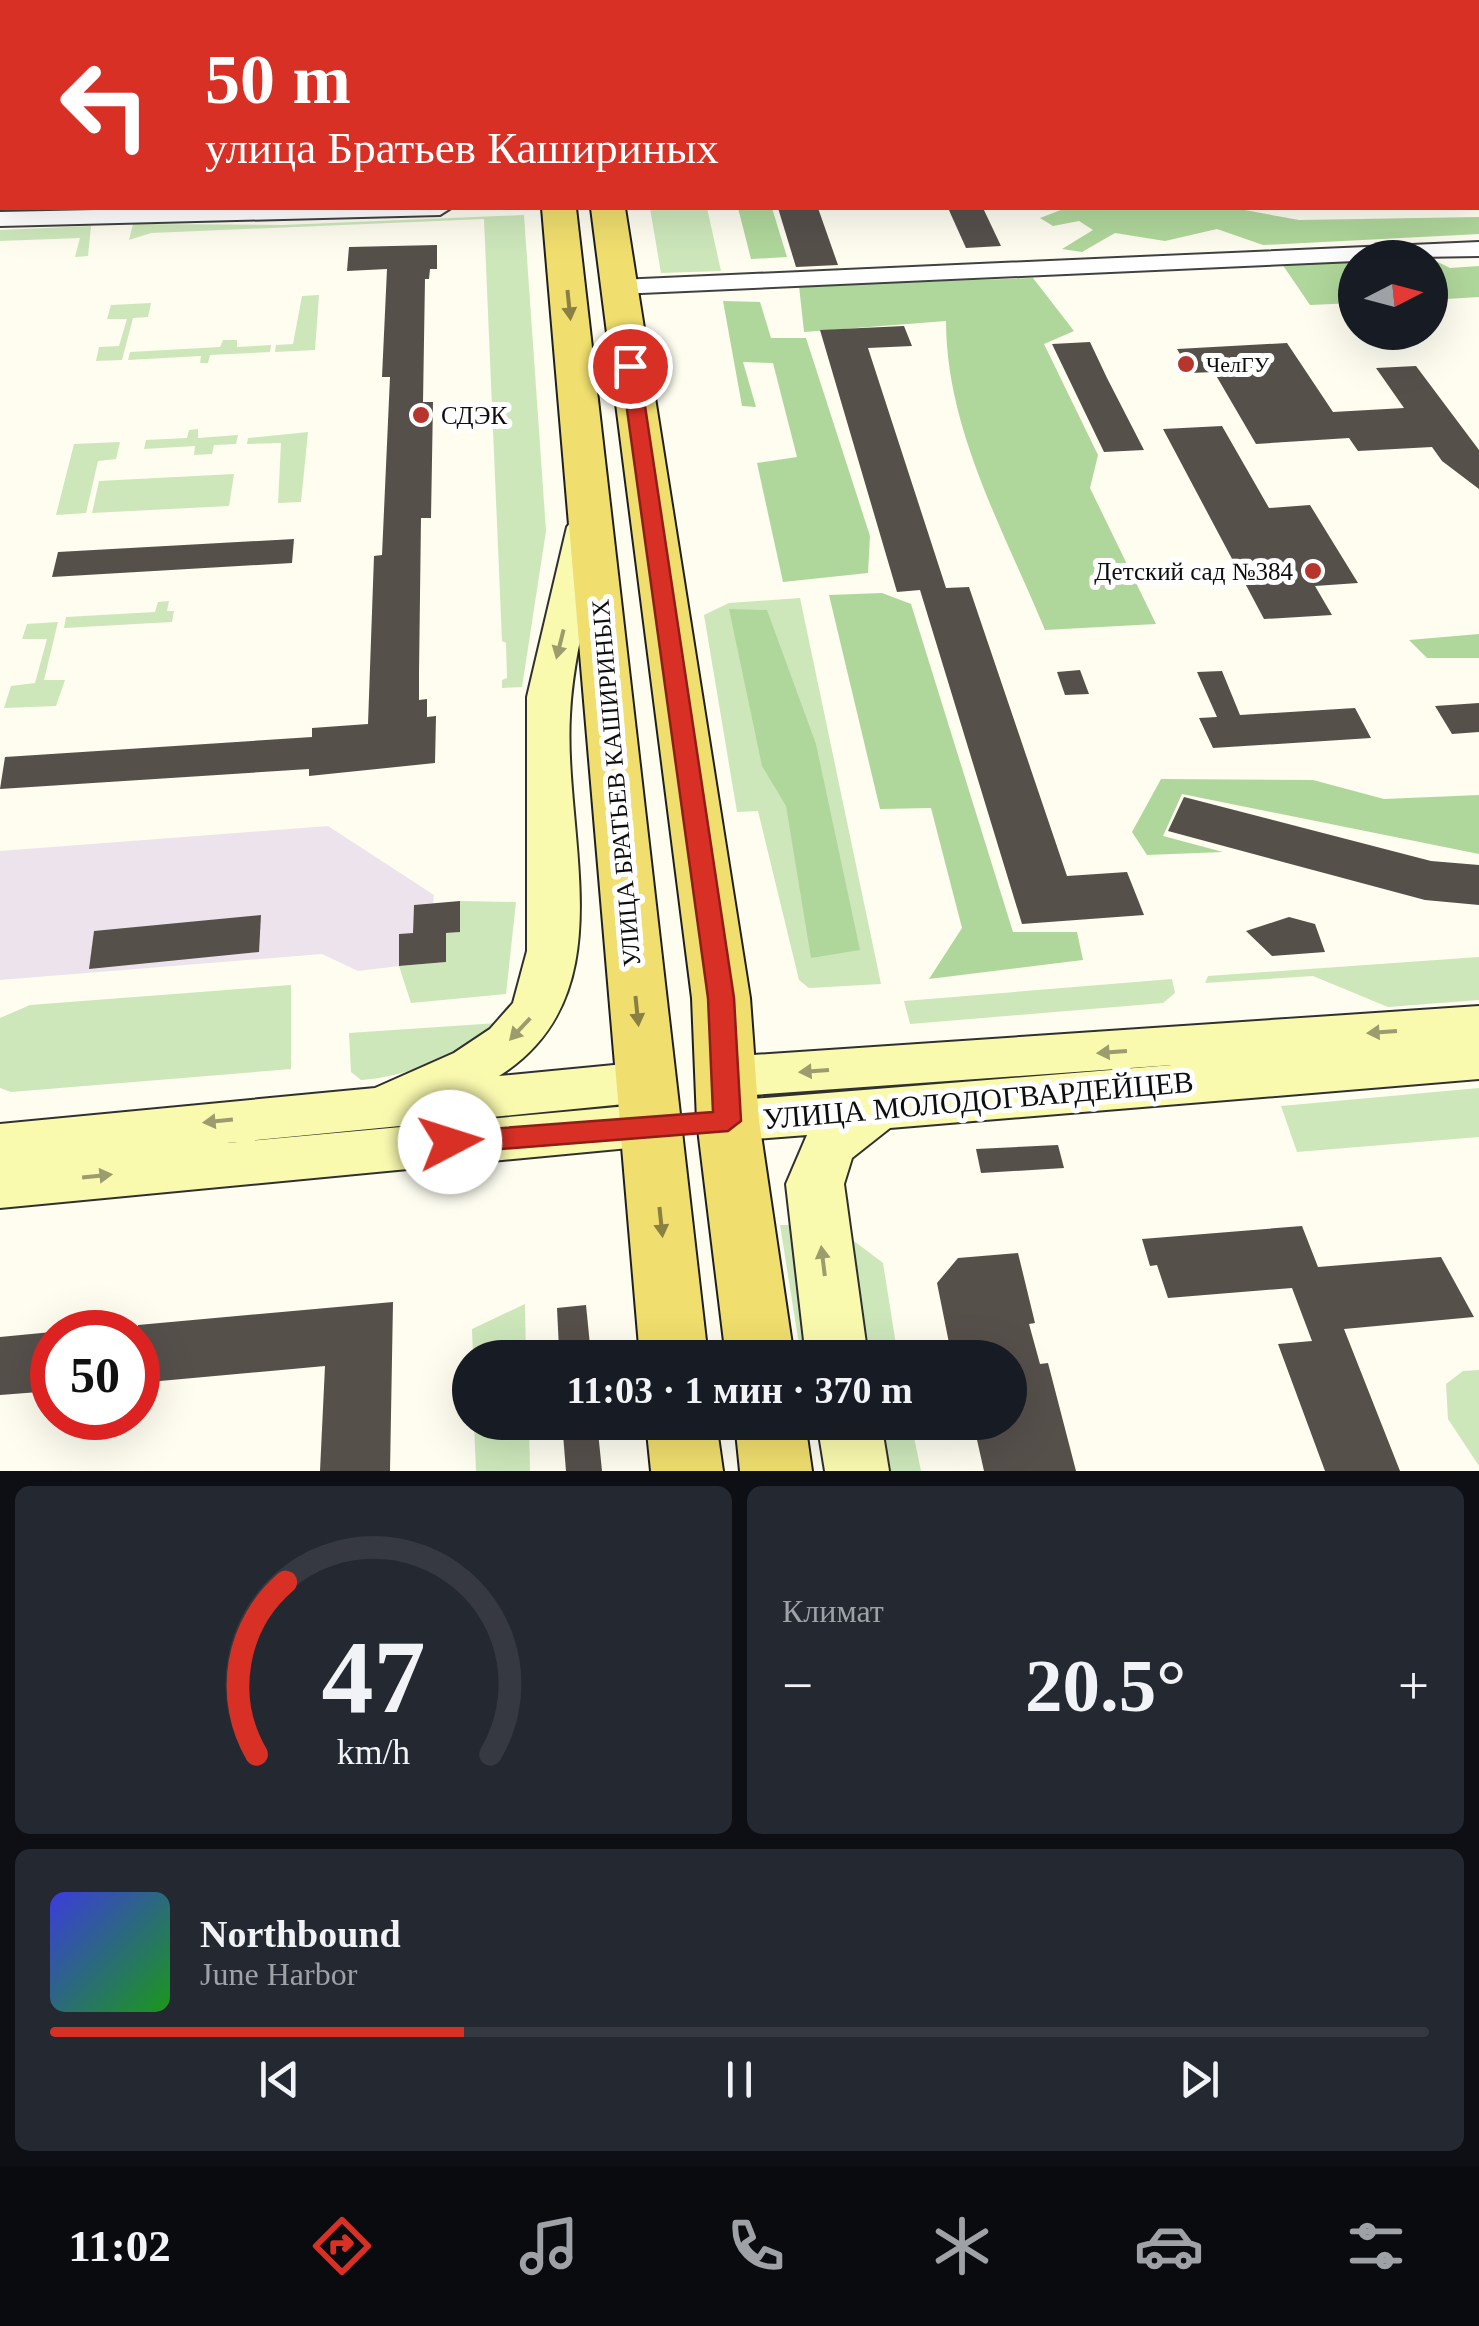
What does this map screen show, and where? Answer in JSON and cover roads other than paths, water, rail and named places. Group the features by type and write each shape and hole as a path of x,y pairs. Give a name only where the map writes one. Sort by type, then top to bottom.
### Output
{"main road":[{"name":"УЛИЦА БРАТЬЕВ КАШИРИНЫХ","path":"559,210 672,1340"},
{"path":"608,210 721,998 726,1099 758,1340"},
{"path":"393,1103 484,1061 526,1023 544,994 553,883 546,720 554,666 590,515"},
{"name":"УЛИЦА МОЛОДОГВАРДЕЙЦЕВ","path":"0,1186 648,1104 1479,1025"},
{"name":"УЛИЦА МОЛОДОГВАРДЕЙЦЕВ","path":"726,1099 878,1108 1479,1060"},
{"name":"УЛИЦА МОЛОДОГВАРДЕЙЦЕВ","path":"0,1145 393,1103 648,1104"},
{"path":"836,1340 815,1184 828,1146 878,1108"},
{"path":"683,1440 686,1471"},
{"path":"772,1440 776,1471"},
{"path":"852,1440 857,1471"}],"street":[{"path":"0,219 360,210"},
{"path":"619,287 1479,249"}],"place":[{"name":"ЧелГУ","path":"1186,364"},
{"name":"СДЭК","path":"421,415"},
{"name":"Детский сад №384","path":"1313,571"}]}
